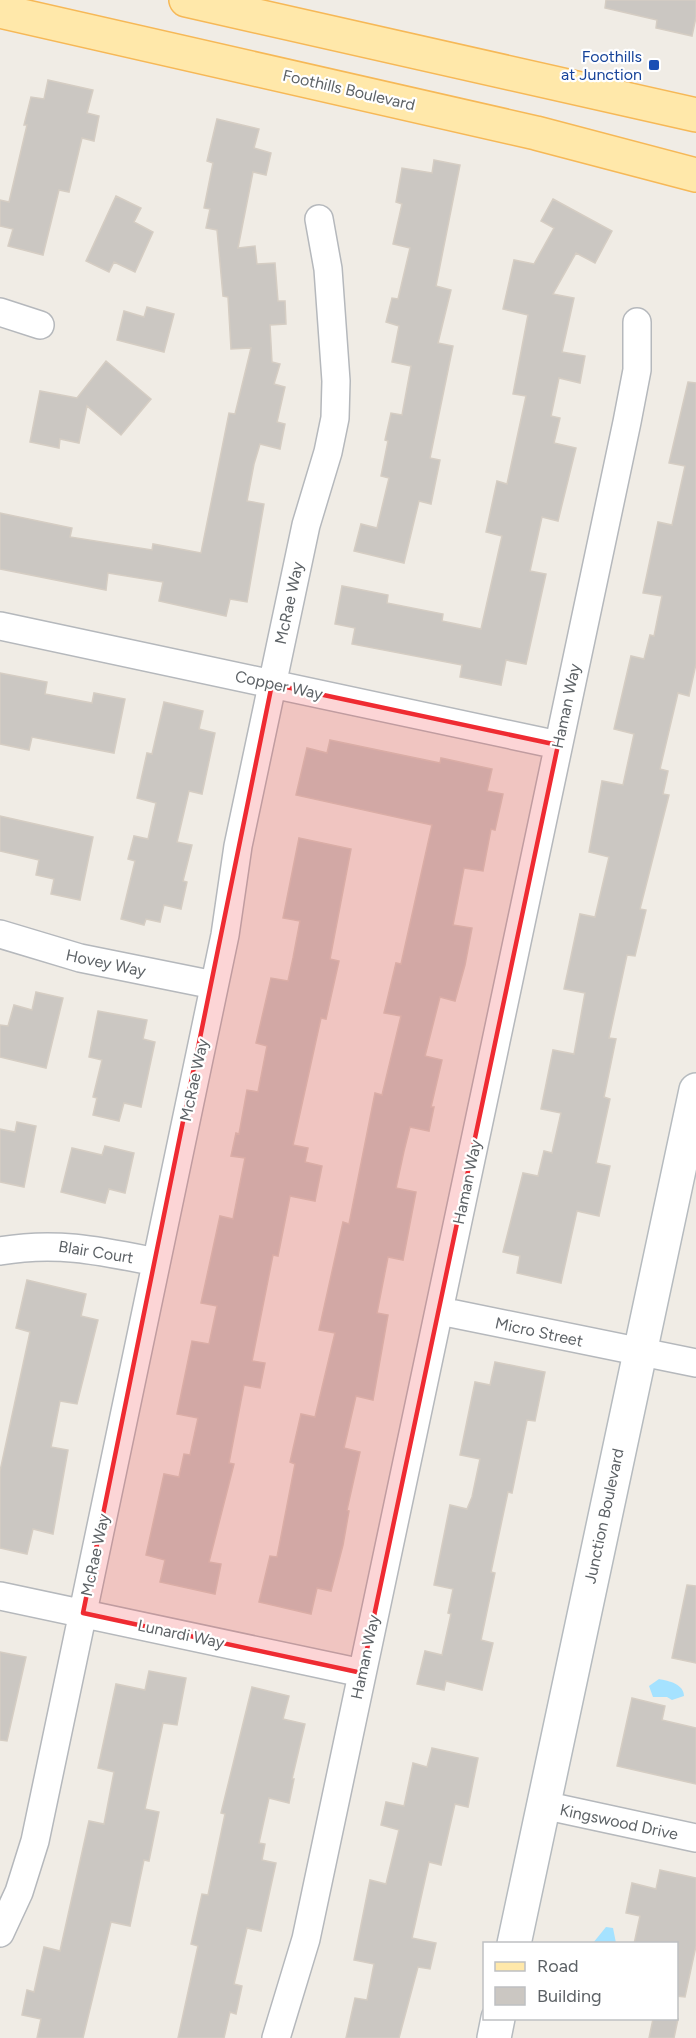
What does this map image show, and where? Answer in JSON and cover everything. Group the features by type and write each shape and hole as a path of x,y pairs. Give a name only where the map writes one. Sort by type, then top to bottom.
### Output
{"main road":[{"path":"186,0 696,115"},
{"name":"Foothills Boulevard","path":"1,16 536,133 696,175"},
{"name":"Junction Boulevard","path":"514,1942 696,1090"},
{"path":"494,2038 498,2020"}],"street":[{"name":"McRae Way","path":"0,1933 19,1892 35,1841 225,935 238,846 272,684 306,525 328,452 335,418 336,381 328,269 319,219"},
{"path":"0,312 40,325"},
{"name":"Haman Way","path":"276,2038 306,1939 440,1311 627,422 637,370 637,322"},
{"name":"Copper Way","path":"0,626 558,745"},
{"name":"Hovey Way","path":"0,934 80,958 214,985"},
{"name":"Blair Court","path":"0,1251 32,1245 67,1245 156,1262"},
{"name":"Micro Street","path":"440,1311 696,1363"},
{"name":"Lunardi Way","path":"0,1596 362,1673"},
{"name":"Kingswood Drive","path":"543,1805 696,1838"}],"highlighted area":[{"path":"272,684 558,745 362,1673 83,1613"}],"water":[{"path":"659,1679 679,1686 684,1696 672,1700 667,1697 653,1697 649,1686"},
{"path":"606,1927 613,1928 616,1942 594,1942"}],"building":[{"path":"606,0 696,0 696,17 692,36 656,28 657,20 605,8"},
{"path":"48,80 93,90 87,113 99,116 94,141 82,138 69,192 59,190 43,255 8,246 13,229 0,226 0,200 9,202 27,125 24,125 31,97 44,99"},
{"path":"217,119 259,129 254,148 271,153 266,175 253,172 238,248 255,246 257,264 275,263 278,301 285,301 286,324 270,325 272,362 280,364 274,384 285,387 277,422 285,424 280,449 260,444 254,464 247,501 264,504 247,602 230,599 226,616 159,601 163,582 108,573 106,590 0,569 0,513 72,528 70,537 152,550 153,544 201,553 229,413 235,414 251,348 231,349 228,297 223,296 217,230 206,228 210,209 204,208 213,163 207,161"},
{"path":"434,160 460,165 436,286 451,290 438,343 453,346 430,458 440,460 431,504 419,501 404,563 354,551 361,524 377,528 389,478 381,476 388,441 385,440 391,413 402,415 411,366 392,362 399,326 386,322 392,298 398,299 410,248 393,244 402,204 396,202 402,168 432,173"},
{"path":"116,196 141,208 134,222 153,232 135,272 114,262 109,272 86,261"},
{"path":"553,199 612,231 595,263 576,253 553,294 574,298 562,352 585,356 580,383 559,378 551,416 560,418 554,443 576,448 558,521 542,517 530,571 546,574 526,664 506,660 501,685 460,677 462,665 352,644 355,628 335,624 342,586 388,595 387,603 443,614 442,621 481,629 502,536 486,532 497,481 507,484 526,396 513,394 528,315 503,309 514,260 534,264 554,228 541,221"},
{"path":"147,307 174,314 164,352 117,340 124,311 144,317"},
{"path":"106,361 151,399 121,435 87,406 79,443 60,439 59,448 30,442 40,391 77,398"},
{"path":"688,382 696,383 696,664 689,696 678,693 660,769 668,771 663,794 669,795 640,909 646,910 635,956 627,955 609,1038 616,1039 604,1097 610,1099 596,1163 610,1166 599,1216 577,1211 561,1283 517,1273 520,1256 503,1252 523,1173 538,1176 544,1151 552,1153 561,1113 541,1109 553,1050 574,1054 585,993 564,989 580,914 595,917 609,857 589,852 602,781 623,785 634,734 614,729 631,656 644,659 650,635 654,636 662,596 643,593 658,522 672,525 685,466 669,463"},
{"path":"0,673 47,682 45,694 92,703 94,693 125,699 114,753 32,737 29,750 0,744"},
{"path":"164,702 203,711 199,729 215,733 202,794 189,791 177,842 192,845 183,881 187,882 181,909 164,905 160,922 146,919 144,925 121,919 135,861 128,859 134,836 148,839 156,803 137,798 147,753 152,754"},
{"path":"330,740 440,763 441,758 492,769 487,791 503,794 495,830 491,829 483,871 464,868 453,925 472,928 465,965 455,1001 440,997 425,1056 442,1060 431,1107 434,1107 429,1131 410,1127 396,1188 416,1192 403,1260 388,1257 377,1313 388,1315 373,1400 356,1396 344,1448 360,1452 347,1510 349,1511 343,1545 331,1591 317,1588 311,1614 259,1602 270,1556 277,1557 295,1464 290,1462 301,1414 315,1417 335,1333 319,1330 343,1222 349,1224 375,1093 382,1095 401,1016 384,1013 396,963 401,964 432,825 296,795 307,748 327,753"},
{"path":"0,816 93,837 80,900 51,894 54,879 36,875 39,860 0,851"},
{"path":"299,838 351,849 330,959 339,961 326,1019 321,1018 293,1145 308,1148 305,1162 322,1166 315,1201 290,1196 278,1256 273,1255 252,1361 265,1363 260,1388 244,1385 229,1463 234,1464 209,1562 221,1564 215,1594 160,1582 165,1560 146,1555 164,1474 179,1477 184,1454 190,1455 198,1418 177,1414 192,1341 209,1344 217,1306 201,1303 220,1216 233,1219 245,1158 231,1156 236,1133 239,1134 247,1090 258,1092 267,1046 256,1043 271,978 288,981 293,958 300,921 283,918"},
{"path":"36,992 63,998 46,1068 0,1057 0,1025 8,1026 14,1005 32,1010"},
{"path":"98,1011 147,1020 143,1039 155,1042 141,1107 124,1103 119,1121 93,1115 97,1098 93,1097 102,1060 89,1057"},
{"path":"17,1122 36,1126 24,1187 0,1182 0,1129 15,1132"},
{"path":"105,1146 134,1153 125,1193 109,1189 105,1203 61,1192 72,1148 102,1155"},
{"path":"27,1280 86,1294 81,1316 98,1320 77,1404 60,1401 51,1447 68,1450 53,1534 33,1529 27,1554 0,1548 0,1471 30,1332 16,1328"},
{"path":"495,1362 545,1372 535,1421 527,1420 512,1493 508,1492 491,1572 495,1573 481,1640 493,1643 482,1690 446,1681 444,1690 417,1684 425,1651 442,1655 451,1614 448,1613 453,1589 434,1585 450,1505 467,1509 472,1497 480,1459 460,1455 475,1382 490,1385"},
{"path":"687,1585 696,1586 696,1663 672,1658"},
{"path":"0,1652 26,1657 7,1741 0,1740"},
{"path":"149,1671 186,1678 177,1725 163,1723 145,1809 159,1812 149,1861 144,1860 130,1926 111,1922 83,2038 37,2038 41,2019 22,2015 27,1990 34,1992 44,1947 60,1951 89,1821 104,1824 114,1772 98,1768 116,1684 145,1690"},
{"path":"252,1687 289,1696 283,1719 305,1724 292,1779 294,1779 289,1803 269,1798 259,1843 265,1844 262,1860 276,1863 261,1931 247,1928 234,1984 242,1986 236,2014 230,2012 224,2038 178,2038 198,1946 191,1944 202,1894 208,1895 225,1814 221,1813"},
{"path":"632,1698 665,1706 662,1720 696,1728 696,1784 617,1766"},
{"path":"432,1748 478,1758 468,1807 455,1804 441,1865 429,1862 412,1938 436,1943 430,1969 418,1967 399,2038 346,2038 355,1998 367,2000 374,1964 354,1960 370,1880 386,1884 399,1830 381,1825 386,1802 404,1806 413,1763 427,1767"},
{"path":"660,1870 696,1878 696,1946 685,1997 678,1996 678,1942 634,1942 640,1916 626,1913 632,1883 656,1889"},
{"path":"653,2020 678,2020 674,2038 649,2038"}],"place":[{"name":"Foothills at Junction","path":"654,65"}]}
